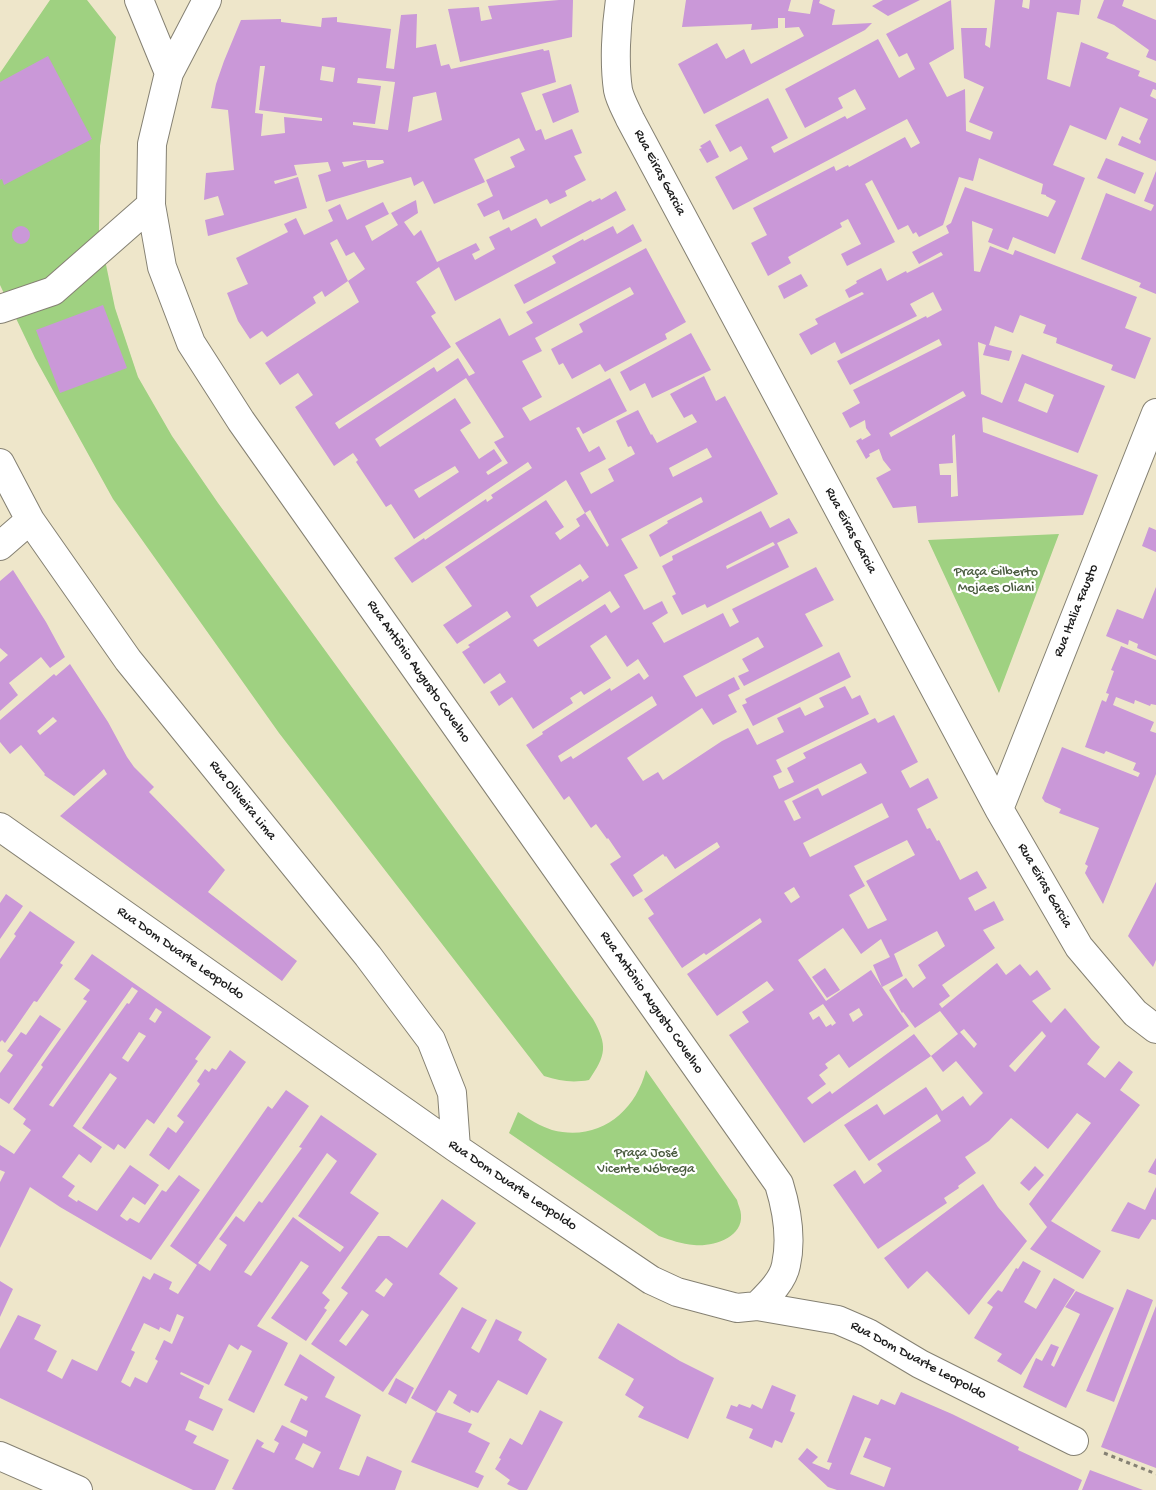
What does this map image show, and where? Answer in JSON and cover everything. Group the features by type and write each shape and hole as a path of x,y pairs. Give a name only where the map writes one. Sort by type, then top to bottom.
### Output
{"street":[{"path":"139,0 170,73"},
{"name":"Rua Antônio Augusto Covelho","path":"206,0 170,73 152,144 151,205 162,267 191,343 241,421 779,1184 787,1211 788,1239 786,1266 772,1291 757,1306"},
{"name":"Rua Eiras Garcia","path":"620,0 618,14 618,92 630,119 998,808 1079,947 1135,1013 1156,1029"},
{"path":"0,310 52,291 151,205"},
{"name":"Rua Italia Fausto","path":"998,808 1156,413"},
{"name":"Rua Oliveira Lima","path":"0,463 30,520 128,660 368,956 431,1040 452,1093 456,1148"},
{"path":"0,546 30,520"},
{"name":"Rua Dom Duarte Leopoldo","path":"0,827 456,1148 651,1280 677,1292 737,1308 757,1306 846,1323 868,1333 920,1364 1074,1441"},
{"path":"0,1456 78,1490"}],"path":[{"path":"1074,1441 1156,1474"}],"green space":[{"path":"50,0 87,0 116,37 100,146 99,231 115,308 138,377 172,436 218,503 593,1019 601,1036 603,1050 599,1064 589,1080 566,1081 544,1076 279,733 113,499 35,358 0,285 0,73"},
{"name":"Praça Gilberto Mojaes Oliani","path":"1059,534 999,693 928,540"},
{"name":"Praça José Vicente Nóbrega","path":"646,1070 737,1200 741,1213 740,1223 737,1230 725,1239 709,1244 694,1245 659,1236 509,1133 518,1112 552,1130 569,1133 585,1132 599,1128 612,1121 624,1111 641,1085"}],"building":[{"path":"573,0 572,37 460,62 448,9 479,7 481,21 492,19 488,6"},
{"path":"686,0 791,0 788,11 810,14 813,0 820,0 819,3 835,10 832,25 872,23 865,30 704,114 678,64 717,43 726,59 744,49 751,64 804,36 799,27 785,28 785,18 778,18 778,28 751,30 752,24 682,27"},
{"path":"883,0 920,0 888,16 872,6"},
{"path":"951,0 954,49 929,63 947,97 965,89 966,131 990,140 993,132 969,122 984,87 964,78 961,28 987,28 985,45 990,48 995,0 1023,0 1022,7 1029,9 1030,0 1081,0 1079,15 1057,12 1047,79 1070,87 1081,42 1109,53 1106,58 1140,71 1138,76 1156,83 1156,90 1153,89 1150,96 1156,99 1156,161 1118,145 1122,136 1140,144 1141,141 1139,139 1148,119 1120,107 1106,140 1070,125 1053,165 1085,178 1055,254 1013,237 1008,250 988,242 993,229 972,221 974,271 980,272 990,246 1013,255 1015,250 1137,297 1125,328 1151,338 1135,379 1111,370 1113,365 1056,343 1057,338 1043,333 1046,325 1020,315 1013,333 995,326 989,345 1012,351 1009,361 983,355 986,345 978,342 981,394 1002,403 1022,354 1105,386 1078,453 982,418 983,432 1098,475 1083,515 918,523 916,506 893,508 876,478 891,470 883,460 879,449 869,454 870,456 866,459 856,441 871,435 866,428 865,420 850,428 842,413 860,403 853,390 942,345 939,339 850,385 837,361 926,316 927,318 942,310 933,292 910,304 917,316 841,354 835,342 811,355 799,334 818,324 815,319 864,294 862,292 849,298 845,290 857,283 856,281 881,268 887,281 943,255 941,252 919,264 912,252 949,233 946,226 951,223 965,187 1048,217 1056,201 1041,194 1043,184 979,158 973,181 959,177 943,225 919,237 916,232 913,234 908,225 898,230 872,180 865,184 895,242 847,266 841,254 861,244 848,219 840,223 842,227 788,257 791,263 768,276 751,243 767,235 753,208 834,166 836,171 848,165 849,167 905,137 911,148 920,143 907,119 733,210 715,177 748,159 741,146 730,152 715,125 768,98 788,138 771,147 774,153 845,116 847,119 866,109 855,89 838,98 843,108 805,128 785,89 878,39 899,78 915,69 907,53 899,57 886,34","holes":["1025,383 1054,395 1047,413 1018,401","963,391 966,396 891,437 889,433","955,434 958,496 951,497 951,475 940,475 939,464 953,463 952,436"]},
{"path":"1104,0 1124,0 1122,6 1156,20 1156,61 1146,57 1149,50 1114,25 1097,18"},
{"path":"417,14 416,48 436,44 441,66 449,64 451,69 543,49 544,51 549,50 556,82 521,93 536,131 541,129 545,140 572,129 582,153 574,156 586,180 565,191 567,196 550,204 547,199 503,220 499,210 484,217 477,204 493,196 486,180 515,167 510,157 525,150 519,138 474,159 485,182 434,204 423,181 414,186 411,177 326,202 318,175 331,171 328,162 294,165 297,175 274,181 275,184 298,177 307,208 208,236 205,220 224,215 218,196 204,200 206,173 234,170 228,110 211,108 216,84 241,20 281,19 281,22 321,27 322,18 337,17 337,22 391,29 386,68 394,69 401,15","holes":["260,66 265,66 259,110 322,118 322,121 284,117 285,133 261,136 263,114 255,113","322,66 335,68 333,82 320,80","358,78 395,82 388,130 353,125 353,122 375,124 381,86 357,83","436,92 442,120 408,132 413,97","366,160 344,167 342,162","366,160 383,160 384,163 368,168"]},
{"path":"48,56 92,139 4,185 2,179 0,180 0,82"},
{"path":"571,84 579,112 553,123 542,94"},
{"path":"710,140 719,157 707,163 699,149 702,148 700,146"},
{"path":"1106,158 1144,173 1135,194 1097,178"},
{"path":"1156,171 1156,294 1139,287 1141,283 1081,259 1106,193 1151,211 1154,205 1144,201"},
{"path":"616,191 626,210 455,301 439,267 416,282 436,313 431,316 451,347 335,423 339,429 434,367 437,372 458,358 469,376 475,373 455,343 500,318 509,336 533,323 526,312 646,248 686,322 665,334 667,339 605,372 600,364 572,379 563,363 559,365 551,349 583,332 579,324 634,294 630,287 535,338 542,351 522,361 542,397 522,408 530,421 610,378 627,411 583,434 579,427 576,428 589,452 599,446 606,459 580,473 591,494 614,481 608,469 635,454 631,446 628,447 616,421 638,410 657,443 697,422 692,414 684,418 670,394 704,376 716,401 725,396 778,494 660,557 649,535 668,523 667,521 703,502 701,497 621,539 638,568 624,575 644,610 662,601 668,613 652,623 664,643 723,613 730,627 739,622 732,609 816,567 834,600 805,614 823,646 744,686 738,676 749,671 742,659 764,647 758,637 683,676 696,697 734,677 740,689 728,695 737,712 713,725 702,708 627,758 643,781 658,772 663,780 722,741 748,728 757,745 784,732 777,718 800,707 805,716 824,707 819,698 845,686 852,699 860,695 869,714 776,760 782,772 773,776 779,789 794,782 787,768 806,758 803,753 875,718 878,723 894,715 918,762 901,771 910,788 928,778 938,798 917,809 927,829 930,828 937,841 939,840 960,880 977,871 987,888 968,898 975,911 994,901 1004,920 983,930 995,948 942,985 950,996 939,1004 942,1008 997,963 1006,975 1020,964 1030,976 1037,970 1051,989 1032,1001 1051,1023 1065,1008 1100,1047 1087,1064 1105,1078 1119,1061 1133,1072 1120,1090 1140,1105 1051,1221 1101,1251 1083,1279 1030,1249 1047,1227 1029,1204 1091,1123 1077,1113 1048,1149 1011,1118 989,1141 965,1157 976,1173 944,1198 947,1203 878,1249 833,1185 855,1170 864,1184 882,1171 877,1164 941,1121 937,1114 869,1161 844,1125 877,1104 884,1115 926,1087 942,1111 963,1096 970,1106 983,1093 956,1061 943,1072 931,1056 804,1143 729,1035 749,1022 742,1012 774,990 767,981 717,1016 687,974 762,922 760,918 706,955 704,953 682,968 648,918 654,914 644,899 720,847 717,842 675,869 663,854 633,875 643,891 633,897 610,864 621,857 608,838 596,824 591,828 569,796 564,800 526,745 543,734 542,732 610,688 611,691 639,673 644,680 649,676 638,659 627,667 606,635 590,646 611,678 584,695 581,691 570,698 573,703 533,729 512,697 499,706 490,692 506,682 500,673 484,684 462,652 470,647 468,645 511,617 507,611 457,644 443,625 472,606 445,567 546,500 564,527 555,533 560,540 580,526 576,519 585,513 566,480 412,583 394,558 424,538 425,540 486,499 487,502 493,498 491,495 532,468 528,462 414,539 391,504 386,507 356,462 358,460 353,453 334,466 295,407 313,395 298,373 280,385 265,363 359,302 348,281 325,297 322,291 313,297 316,303 267,337 262,331 250,339 238,321 227,293 248,284 236,258 288,232 284,224 296,218 304,235 333,221 328,210 340,204 347,220 383,202 389,214 365,226 372,241 398,225 391,213 416,200 418,213 404,222 414,236 421,230 437,262 476,243 480,250 472,254 475,260 495,249 489,237 509,227 511,231 536,218 541,227 591,200 592,202 600,198 601,200","holes":["337,239 346,256 354,252 365,269 348,281 330,243","466,378 504,437 494,442 508,463 488,475 486,472 502,461 494,449 479,459 460,430 471,423 455,398 380,447 375,439","707,448 712,457 673,477 669,468","455,466 459,472 419,498 414,490","590,510 609,545 607,547 585,513","580,564 589,577 582,582 581,579 537,607 530,596","610,591 620,607 611,613 605,604 538,647 533,640","652,696 657,705 573,759 571,756 561,762 558,756","861,763 867,773 822,796 818,788 792,801 801,818 794,821 784,801","882,803 889,817 810,857 803,843","907,840 915,855 866,881 887,920 868,929 849,895 865,886 854,866","794,887 800,897 791,903 784,893","843,928 861,954 881,939 890,957 873,965 882,987 871,970 826,1001 798,960","937,931 945,946 918,965 926,978 913,988 906,978 889,990 902,1013 915,1028 940,1011 958,1034 931,1056 914,1034 832,1094 830,1091 812,1104 807,1098 826,1084 819,1075 828,1068 825,1064 839,1054 849,1068 909,1026 882,987 903,976 894,954","823,1004 836,1023 826,1027 819,1016 813,1020 809,1013","859,1008 863,1015 853,1022 849,1014","964,1029 977,1044 974,1048 960,1032","1042,1031 1046,1036 1015,1072 1009,1066"]},
{"path":"633,224 642,241 524,304 514,285 556,263 552,256 583,239 584,241 613,226 617,234"},
{"path":"21,226 29,231 30,235 25,243 21,244 13,239 12,235 17,227"},
{"path":"801,274 808,286 784,299 778,286"},
{"path":"103,305 127,368 60,393 36,330"},
{"path":"691,333 711,370 652,398 645,383 630,391 620,372"},
{"path":"761,511 770,528 789,518 798,533 777,543 789,567 707,608 705,604 682,615 672,596 676,594 662,566 673,560 672,556","holes":["773,542 775,545 727,569 726,566"]},
{"path":"1149,527 1156,530 1156,552 1142,546"},
{"path":"13,570 46,622 65,657 50,668 41,657 9,683 18,695 0,711 0,662 8,655 0,648 0,581"},
{"path":"1156,587 1156,656 1137,648 1138,644 1129,640 1128,645 1106,636 1117,609 1143,619"},
{"path":"1121,646 1156,660 1156,705 1151,704 1150,706 1135,700 1134,704 1116,697 1113,705 1154,722 1150,731 1156,733 1156,774 1103,904 1085,873 1088,866 1085,864 1099,828 1059,813 1061,809 1045,802 1042,798 1062,747 1138,777 1140,773 1133,770 1136,763 1106,751 1104,754 1085,747 1102,700 1106,702 1109,694 1106,693 1114,671 1111,670"},
{"path":"839,652 851,677 753,726 742,705 747,703 745,699"},
{"path":"70,664 108,722 127,757 154,787 149,792 225,870 208,892 297,961 282,981 60,816 107,774 104,769 74,796 44,775 21,745 10,754 0,742 0,720 54,674 56,676","holes":["53,717 57,721 40,735 37,731"]},
{"path":"1156,882 1156,960 1153,967 1128,936"},
{"path":"6,894 23,906 0,939 0,903"},
{"path":"30,911 75,942 60,963 63,965 37,1002 34,1001 5,1043 2,1040 0,1042 0,959"},
{"path":"92,954 211,1037 195,1059 198,1061 154,1124 147,1119 125,1149 118,1144 114,1150 82,1128 117,1078 110,1073 73,1126 102,1147 91,1163 79,1154 62,1177 75,1186 68,1196 77,1202 78,1200 97,1211 130,1165 159,1185 145,1205 133,1197 120,1216 127,1221 130,1218 139,1223 162,1190 166,1192 179,1175 200,1190 151,1260 60,1207 30,1187 0,1248 0,1182 5,1172 0,1170 0,1145 14,1154 31,1130 23,1124 26,1119 13,1109 43,1067 41,1065 87,1001 83,999 90,990 74,979","holes":["132,987 138,991 129,1004 127,1003 53,1107 49,1105","156,1008 162,1012 155,1023 149,1019","139,1032 146,1036 128,1062 122,1058"]},
{"path":"825,968 840,990 827,998 812,977"},
{"path":"40,1015 61,1029 9,1104 0,1098 0,1073 13,1055 7,1051 21,1032 26,1035"},
{"path":"230,1050 246,1062 169,1170 149,1155 168,1127 176,1133 184,1122 177,1116 200,1084 197,1081 205,1069 209,1072 212,1068 216,1070"},
{"path":"286,1090 309,1106 198,1263 210,1271 227,1245 219,1239 236,1216 244,1222 259,1201 262,1203 302,1148 299,1147 321,1115 377,1154 350,1193 379,1213 322,1293 330,1300 324,1308 327,1310 306,1341 271,1318 309,1266 301,1261 257,1326 288,1343 254,1413 228,1400 252,1351 241,1345 238,1350 229,1344 209,1385 181,1372 180,1374 204,1386 199,1398 223,1409 213,1431 189,1420 185,1430 197,1436 193,1443 229,1460 215,1490 193,1490 0,1398 0,1349 18,1315 41,1325 34,1339 57,1351 47,1371 62,1379 72,1359 97,1371 143,1276 150,1280 154,1273 172,1282 169,1289 178,1294 197,1265 170,1246 268,1106 272,1109","holes":["327,1153 337,1161 298,1216 344,1247 340,1252 293,1217 251,1276 244,1272","177,1314 184,1317 172,1344 164,1340 155,1359 158,1361 147,1383 135,1377 130,1387 121,1382 135,1352 131,1350 144,1323 159,1330 160,1327 170,1332"]},
{"path":"1156,1158 1156,1175 1148,1172"},
{"path":"1035,1166 1044,1175 1029,1191 1020,1183"},
{"path":"983,1184 998,1207 1027,1241 969,1315 927,1271 908,1289 884,1258"},
{"path":"1156,1187 1156,1220 1152,1219 1139,1239 1111,1231 1128,1202 1145,1210"},
{"path":"442,1199 476,1223 439,1274 458,1288 383,1392 311,1344 348,1293 341,1288 378,1236 389,1236 407,1248","holes":["386,1278 393,1284 384,1297 375,1291","362,1310 369,1315 346,1346 339,1341"]},
{"path":"1023,1261 1041,1271 1024,1302 1036,1309 1054,1278 1075,1290 1021,1375 997,1361 1002,1354 974,1338 993,1307 987,1303 998,1290 1002,1292 1016,1268 1018,1269"},
{"path":"0,1281 13,1289 0,1317"},
{"path":"1127,1289 1153,1300 1114,1402 1086,1391"},
{"path":"1076,1291 1114,1308 1066,1408 1023,1387 1036,1358 1042,1361 1051,1344 1059,1347 1051,1365 1054,1367 1080,1314 1065,1307"},
{"path":"1156,1306 1156,1468 1101,1447"},
{"path":"462,1307 487,1320 471,1348 479,1353 496,1319 522,1332 518,1340 547,1359 527,1395 498,1380 478,1413 471,1410 470,1413 453,1403 457,1395 449,1390 436,1412 411,1398"},
{"path":"618,1323 680,1361 714,1378 688,1439 638,1417 644,1407 625,1395 634,1379 598,1358"},
{"path":"300,1354 335,1377 325,1397 361,1415 339,1469 359,1476 367,1456 402,1471 395,1490 232,1489 257,1439 264,1443 261,1447 274,1453 279,1443 274,1440 282,1425 306,1437 308,1431 290,1422 301,1398 306,1401 308,1397 284,1385","holes":["303,1443 321,1452 313,1468 295,1459"]},
{"path":"396,1378 414,1388 406,1404 388,1394"},
{"path":"772,1385 796,1395 790,1411 795,1413 782,1443 775,1440 772,1448 749,1438 753,1429 726,1418 731,1405 737,1407 739,1404 750,1408 752,1404 762,1409"},
{"path":"901,1392 952,1414 1019,1447 1018,1450 1082,1480 1078,1490 837,1490 828,1487 798,1459 807,1448 818,1457 812,1463 829,1470 832,1463 827,1462 853,1395 878,1405 881,1399 895,1405","holes":["865,1437 871,1439 863,1457 891,1468 884,1487 850,1474"]},
{"path":"540,1410 563,1422 527,1490 519,1490 507,1484 510,1480 495,1469 510,1438 522,1445"},
{"path":"436,1412 472,1424 468,1432 490,1443 475,1472 484,1476 478,1488 411,1462"},
{"path":"1090,1470 1143,1490 1082,1490"}]}
